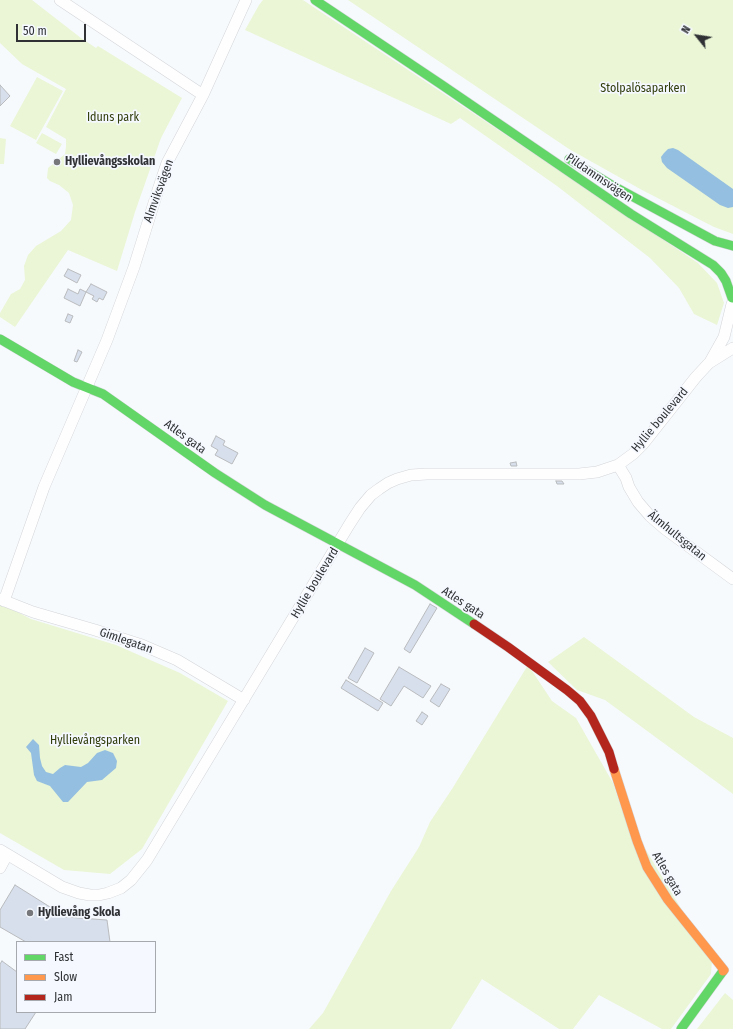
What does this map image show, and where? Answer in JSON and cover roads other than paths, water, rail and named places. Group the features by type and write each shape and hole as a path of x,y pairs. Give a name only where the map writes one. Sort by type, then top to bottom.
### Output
{"street":[{"path":"60,0 203,95"},
{"name":"Almviksvägen","path":"2,600 44,487 107,340 134,267 167,163 203,95 246,0"},
{"name":"Pildammsvägen","path":"315,0 631,214 713,265 726,281 732,302"},
{"name":"Pildammsvägen","path":"442,85 551,149"},
{"name":"Pildammsvägen","path":"564,156 615,187 700,233 726,245 733,246"},
{"path":"732,302 731,286 733,278"},
{"name":"Hyllie boulevard","path":"4,853 62,887 79,893 99,895 121,888 131,880 147,860 360,508 371,495 397,479 411,475 579,474 597,472 618,465 633,454 643,444 696,377 709,363 724,337 732,302"},
{"name":"Atles gata","path":"0,339 73,382 103,394 220,476 266,505 415,586 514,651 580,701 591,716 609,752 637,841 647,867 668,900 724,970 681,1029"},
{"name":"Hyllie boulevard","path":"709,363 733,348"},
{"name":"Älmhultsgatan","path":"618,465 638,502 650,516 665,529 733,578"},
{"name":"Gimlegatan","path":"2,600 33,612 149,648 177,660 244,700"},
{"path":"0,868 4,853"}],"water":[{"path":"673,148 733,189 733,207 728,208 720,205 667,168 662,162 661,157 668,149"},
{"path":"33,739 39,745 42,766 46,772 53,774 65,765 81,767 88,763 97,753 105,750 113,753 117,761 116,768 102,780 87,782 68,802 63,802 50,786 37,781 34,775 31,753 26,747"}],"place":[{"name":"Hyllievångsskolan","path":"57,162"},
{"name":"Hyllievång Skola","path":"30,913"}],"park label":[{"name":"Stolpalösaparken","path":"643,89"},
{"name":"Iduns park","path":"113,118"},
{"name":"Hyllievångsparken","path":"95,741"}]}
